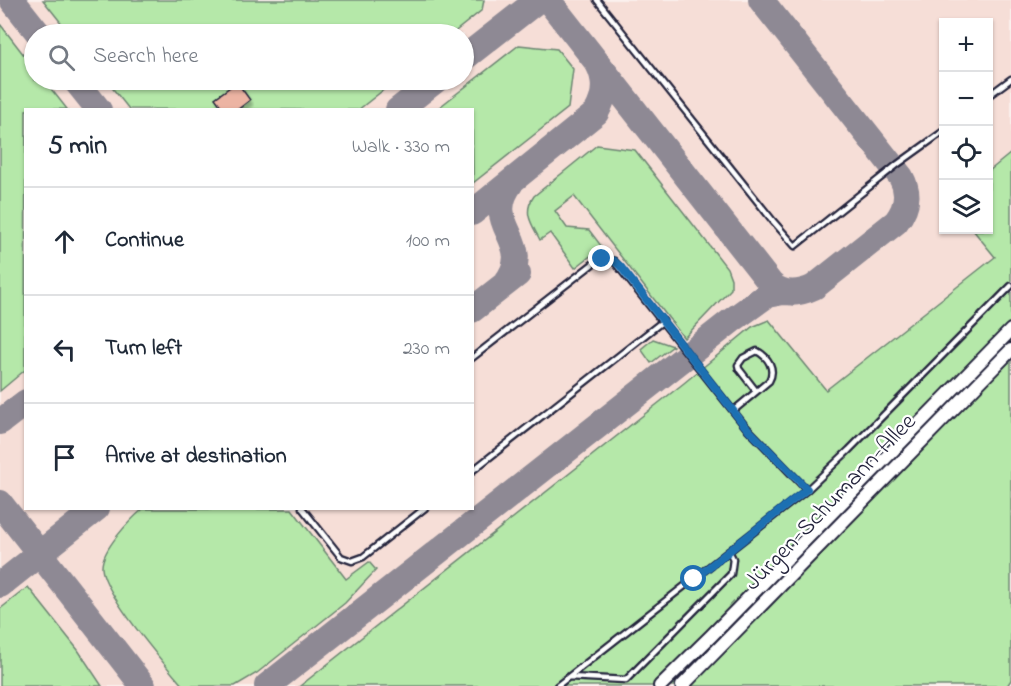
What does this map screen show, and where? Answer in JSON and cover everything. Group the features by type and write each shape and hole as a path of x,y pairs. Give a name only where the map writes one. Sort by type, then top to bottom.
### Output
{"street":[{"name":"Jürgen-Schumann-Allee","path":"660,686 1011,330"},
{"name":"Jürgen-Schumann-Allee","path":"682,686 1011,350"}],"lane":[{"path":"597,0 795,246 898,164 939,135"},
{"path":"993,92 1011,79"},
{"path":"474,356 594,263 602,259 614,261 750,432 807,489"},
{"path":"557,686 807,489 842,457 1011,286"},
{"path":"474,469 663,321"},
{"path":"733,411 769,381 773,370 766,358 757,351 743,358 738,365 756,391"},
{"path":"304,510 341,557 352,561 363,557 422,510"},
{"path":"569,677 626,680 731,574 733,559 729,551"}],"shaded area":[{"path":"0,0 1011,0 1011,295 629,686 0,686"}],"green space":[{"path":"43,0 484,0 482,10 464,24 62,24"},
{"path":"0,24 24,55 24,90 52,90 66,108 24,108 24,371 0,391"},
{"path":"519,45 557,49 573,69 568,108 474,182 474,108 438,108 461,90 474,90 474,80"},
{"path":"114,90 383,90 361,108 128,108"},
{"path":"597,145 635,150 727,268 731,279 731,289 684,338 574,196 555,211 567,228 589,230 602,247 575,268 550,233 540,240 531,224 529,208 534,196"},
{"path":"1011,153 1011,680 1007,686 300,686 752,327 769,320 826,390 995,257 976,234 993,234 993,168"},
{"path":"653,339 673,346 651,363 641,349"},
{"path":"142,510 293,510 346,579 369,562 376,570 345,603 257,673 235,686 183,686 136,629 105,580 103,561 111,544"},
{"path":"28,587 78,650 102,686 0,686 0,609"}],"building":[{"path":"226,90 243,90 250,100 240,108 222,108 215,98"}],"taxiway":[{"path":"12,0 31,24"},
{"path":"474,50 538,0"},
{"path":"548,0 771,284 781,291 797,292 814,287 896,222 905,206 906,189 901,177 761,0"},
{"path":"474,211 596,113 604,89 603,77 598,64"},
{"path":"83,90 97,108"},
{"path":"401,108 423,90"},
{"path":"505,284 514,269 516,256 501,211 503,198 511,183"},
{"path":"474,308 518,274"},
{"path":"267,686 731,321 767,295 783,292"},
{"path":"0,422 24,404"},
{"path":"0,503 143,686"},
{"path":"0,585 94,510"}],"route":[{"path":"602,259 614,261 620,266 745,426 807,489 694,579"}]}
